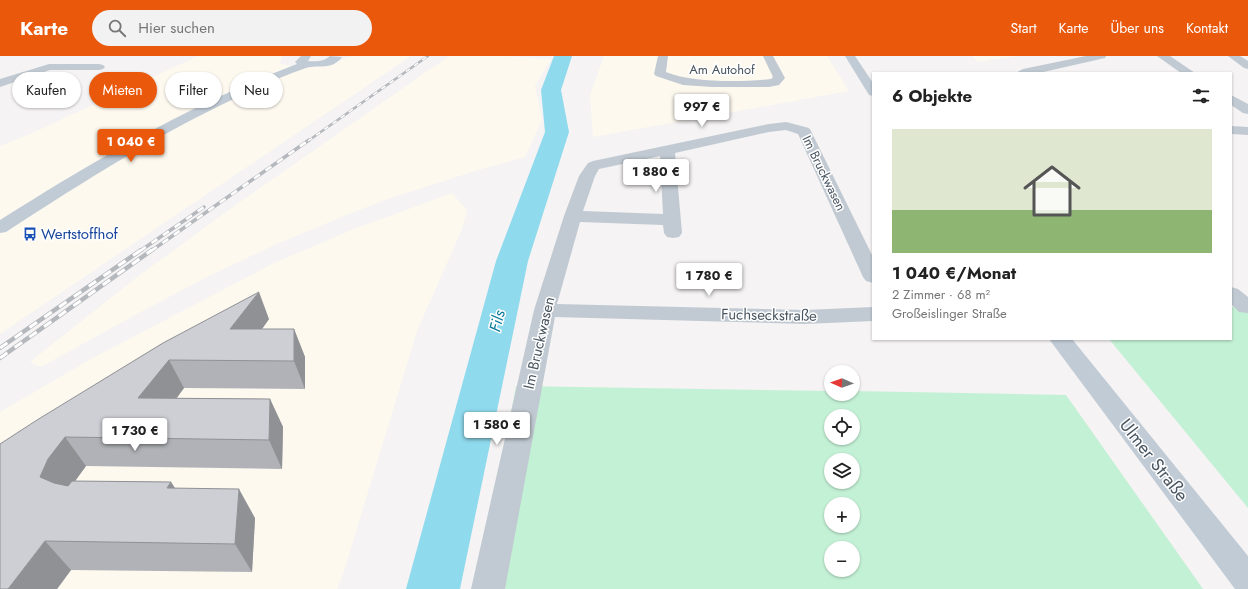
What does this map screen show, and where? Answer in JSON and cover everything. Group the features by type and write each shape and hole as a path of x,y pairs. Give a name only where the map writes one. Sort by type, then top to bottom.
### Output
{"main road":[{"path":"0,228 104,162 180,120 241,90 308,60 328,62 335,59 335,56"},
{"path":"850,56 872,90"},
{"name":"Ulmer Straße","path":"1061,340 1248,581"}],"street":[{"name":"Am Autohof","path":"663,56 660,74 669,80 684,83 769,83 775,82 779,78 768,56"},
{"path":"1026,72 1101,56"},
{"path":"1162,56 1187,72"},
{"path":"1233,56 1248,66"},
{"path":"1070,62 1081,72"},
{"path":"0,83 49,67 99,67"},
{"path":"1232,100 1248,110"},
{"name":"Im Bruckwasen","path":"488,589 545,310 573,216 587,176 594,166 786,126 804,131 872,275"},
{"path":"1232,130 1248,130"},
{"path":"573,216 673,226 667,151"},
{"path":"1232,294 1242,307"},
{"name":"Fuchseckstraße","path":"545,310 805,317 872,314"}],"shaded area":[{"path":"198,56 282,56 280,64 308,68 333,63 352,56 411,56 0,334 0,146 28,135 89,107 89,108 157,108 157,75"},
{"path":"449,56 504,56 551,59 535,86 542,120 525,157 478,170 388,199 344,216 279,243 209,276 41,367 30,362 137,277 237,204"},
{"path":"604,56 827,56 849,91 593,137 590,95"},
{"path":"972,56 1017,56 978,62"},
{"path":"452,193 467,210 462,229 417,331 344,571 337,589 0,589 0,412 89,360 274,263 354,229"}],"green space":[{"path":"1232,307 1248,308 1248,508 1110,340 1232,340"},
{"path":"516,386 824,391 824,401 860,401 860,391 1066,395 1203,589 478,589"}],"building":[{"path":"259,292 230,329 294,329 294,361 169,360 138,398 270,399 269,440 65,437 48,459 40,477 54,483 68,486 72,481 171,482 167,488 239,489 235,544 45,541 8,589 0,589 0,444 163,343"}],"waterway":[{"name":"Fils","path":"433,589 512,261 557,132 551,90 563,56"}],"railway":[{"path":"308,141 428,56"},
{"path":"151,251 309,140"},
{"path":"140,251 204,207"},
{"path":"0,348 141,250"},
{"path":"0,358 152,250"}],"place":[{"name":"Wertstoffhof","path":"30,234"}]}
